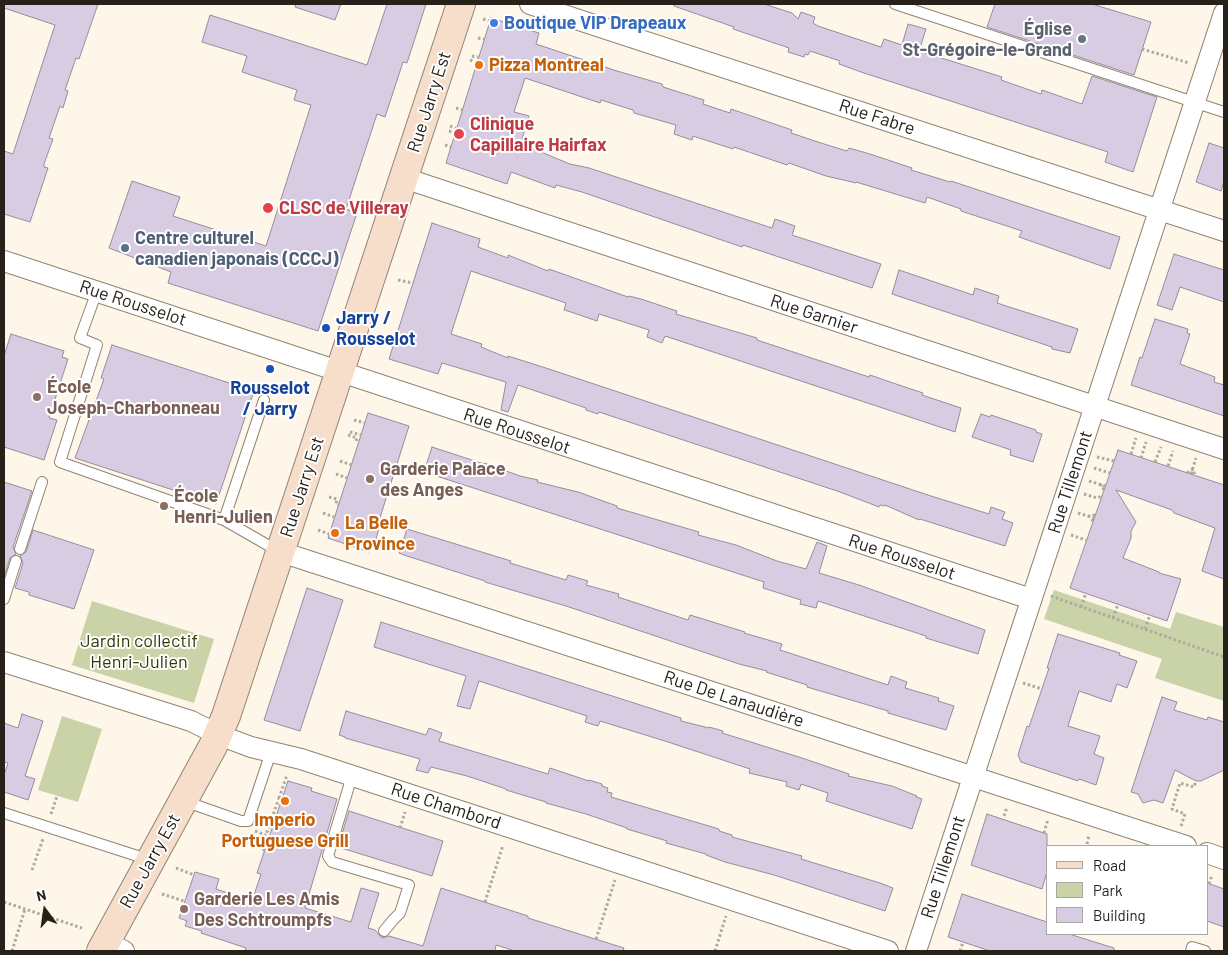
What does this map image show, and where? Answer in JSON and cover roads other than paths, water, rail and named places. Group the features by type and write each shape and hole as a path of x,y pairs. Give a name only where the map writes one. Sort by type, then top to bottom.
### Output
{"main road":[{"name":"Rue Jarry Est","path":"110,948 164,864 183,801 218,735 281,552 461,4"}],"street":[{"name":"Rue Fabre","path":"530,4 1224,231"},
{"name":"Rue Tillemont","path":"916,951 972,777 1040,597 1095,407 1224,14"},
{"name":"Rue Garnier","path":"404,178 1224,449"},
{"name":"Rue Rousselot","path":"4,261 339,372 1040,597"},
{"name":"Rue De Lanaudière","path":"281,552 972,777 1183,837"},
{"name":"Rue Chambord","path":"4,662 191,721 218,735 251,747 301,759 888,951"}],"lane":[{"path":"895,4 1224,112"},
{"path":"97,292 80,338 97,345 60,462 224,520 281,552"},
{"path":"224,520 264,400"},
{"path":"20,549 42,482"},
{"path":"4,599 16,561"},
{"path":"183,801 241,821 248,821 272,752"},
{"path":"352,776 328,856 332,862 408,885 400,913 384,931"},
{"path":"4,813 164,864"},
{"path":"1191,951 1192,947 1205,951"}],"place":[{"name":"Boutique VIP Drapeaux","path":"494,23"},
{"name":"Église St-Grégoire-le-Grand","path":"1082,39"},
{"name":"Pizza Montreal","path":"479,65"},
{"name":"Clinique Capillaire Hairfax","path":"459,134"},
{"name":"CLSC de Villeray","path":"268,208"},
{"name":"Centre culturel canadien japonais (CCCJ)","path":"125,248"},
{"name":"Jarry / Rousselot","path":"326,328"},
{"name":"Rousselot / Jarry","path":"270,369"},
{"name":"École Joseph-Charbonneau","path":"37,397"},
{"name":"Garderie Palace des Anges","path":"370,479"},
{"name":"École Henri-Julien","path":"164,506"},
{"name":"La Belle Province","path":"335,533"},
{"name":"Imperio Portuguese Grill","path":"285,801"},
{"name":"Garderie Les Amis Des Schtroumpfs","path":"184,909"}],"park label":[{"name":"Jardin collectif Henri-Julien","path":"139,651"}]}
